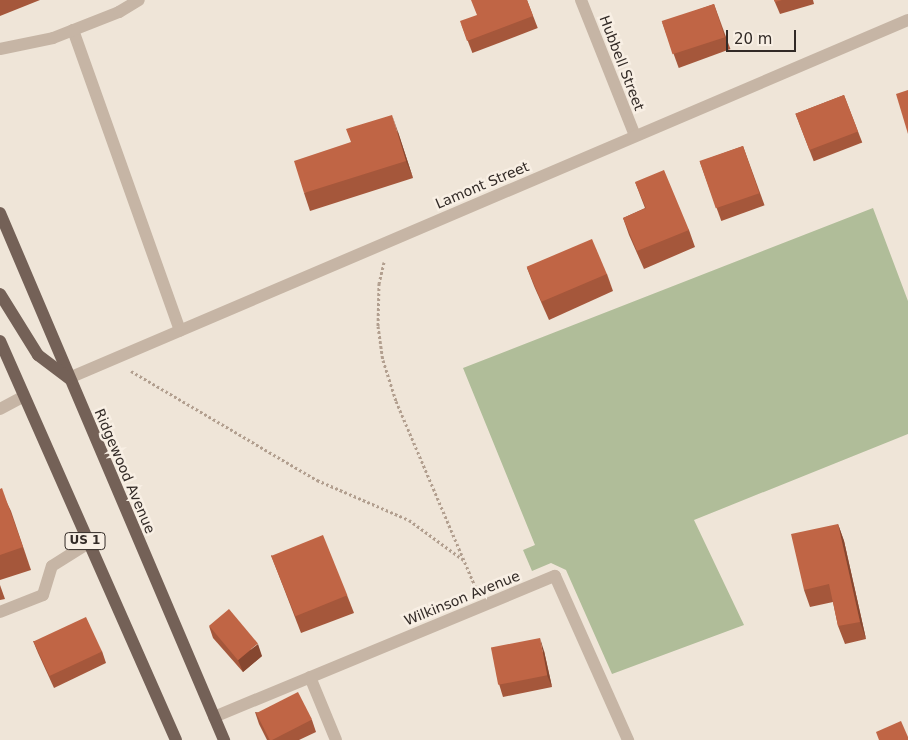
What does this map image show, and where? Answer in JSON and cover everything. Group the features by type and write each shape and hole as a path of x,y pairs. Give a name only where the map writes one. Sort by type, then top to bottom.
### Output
{"main road":[{"name":"Ridgewood Avenue","path":"0,212 224,740"},
{"path":"0,294 38,355 69,378"},
{"name":"US 1","path":"0,341 87,544 174,739"}],"street":[{"path":"0,49 53,38 119,12 139,0"},
{"name":"Hubbell Street","path":"581,0 635,136"},
{"name":"Lamont Street","path":"69,378 908,20"},
{"path":"73,30 180,330"},
{"path":"0,409 23,397"},
{"path":"0,612 43,595 52,566 87,544"},
{"name":"Wilkinson Avenue","path":"214,717 555,576 628,740"},
{"path":"310,677 336,740"}],"path":[{"path":"389,241 379,283 378,326 383,360 396,401 465,561 482,606"},
{"path":"111,360 317,480 409,520 465,561"}],"green space":[{"path":"873,208 908,301 908,434 694,520 744,625 612,674 566,570 551,563 532,571 523,550 535,545 463,368"}],"building":[{"path":"471,0 527,0 533,16 467,41 460,21 477,15"},
{"path":"714,4 725,37 673,54 662,21"},
{"path":"908,90 908,134 896,94"},
{"path":"844,95 858,131 809,150 795,114"},
{"path":"392,115 406,161 304,193 294,161 351,142 346,129"},
{"path":"743,146 759,193 716,208 700,161"},
{"path":"664,170 689,230 637,251 623,218 646,208 635,182"},
{"path":"592,239 607,274 541,302 527,267"},
{"path":"2,488 23,547 0,555 0,489"},
{"path":"838,524 860,622 838,626 829,584 804,590 791,534"},
{"path":"323,535 347,595 295,616 271,556"},
{"path":"229,609 258,643 238,660 209,626"},
{"path":"86,617 102,651 49,676 33,642"},
{"path":"540,638 547,675 498,685 491,648"},
{"path":"298,692 312,720 270,740 256,713"},
{"path":"901,721 908,740 879,740 876,732"}]}
